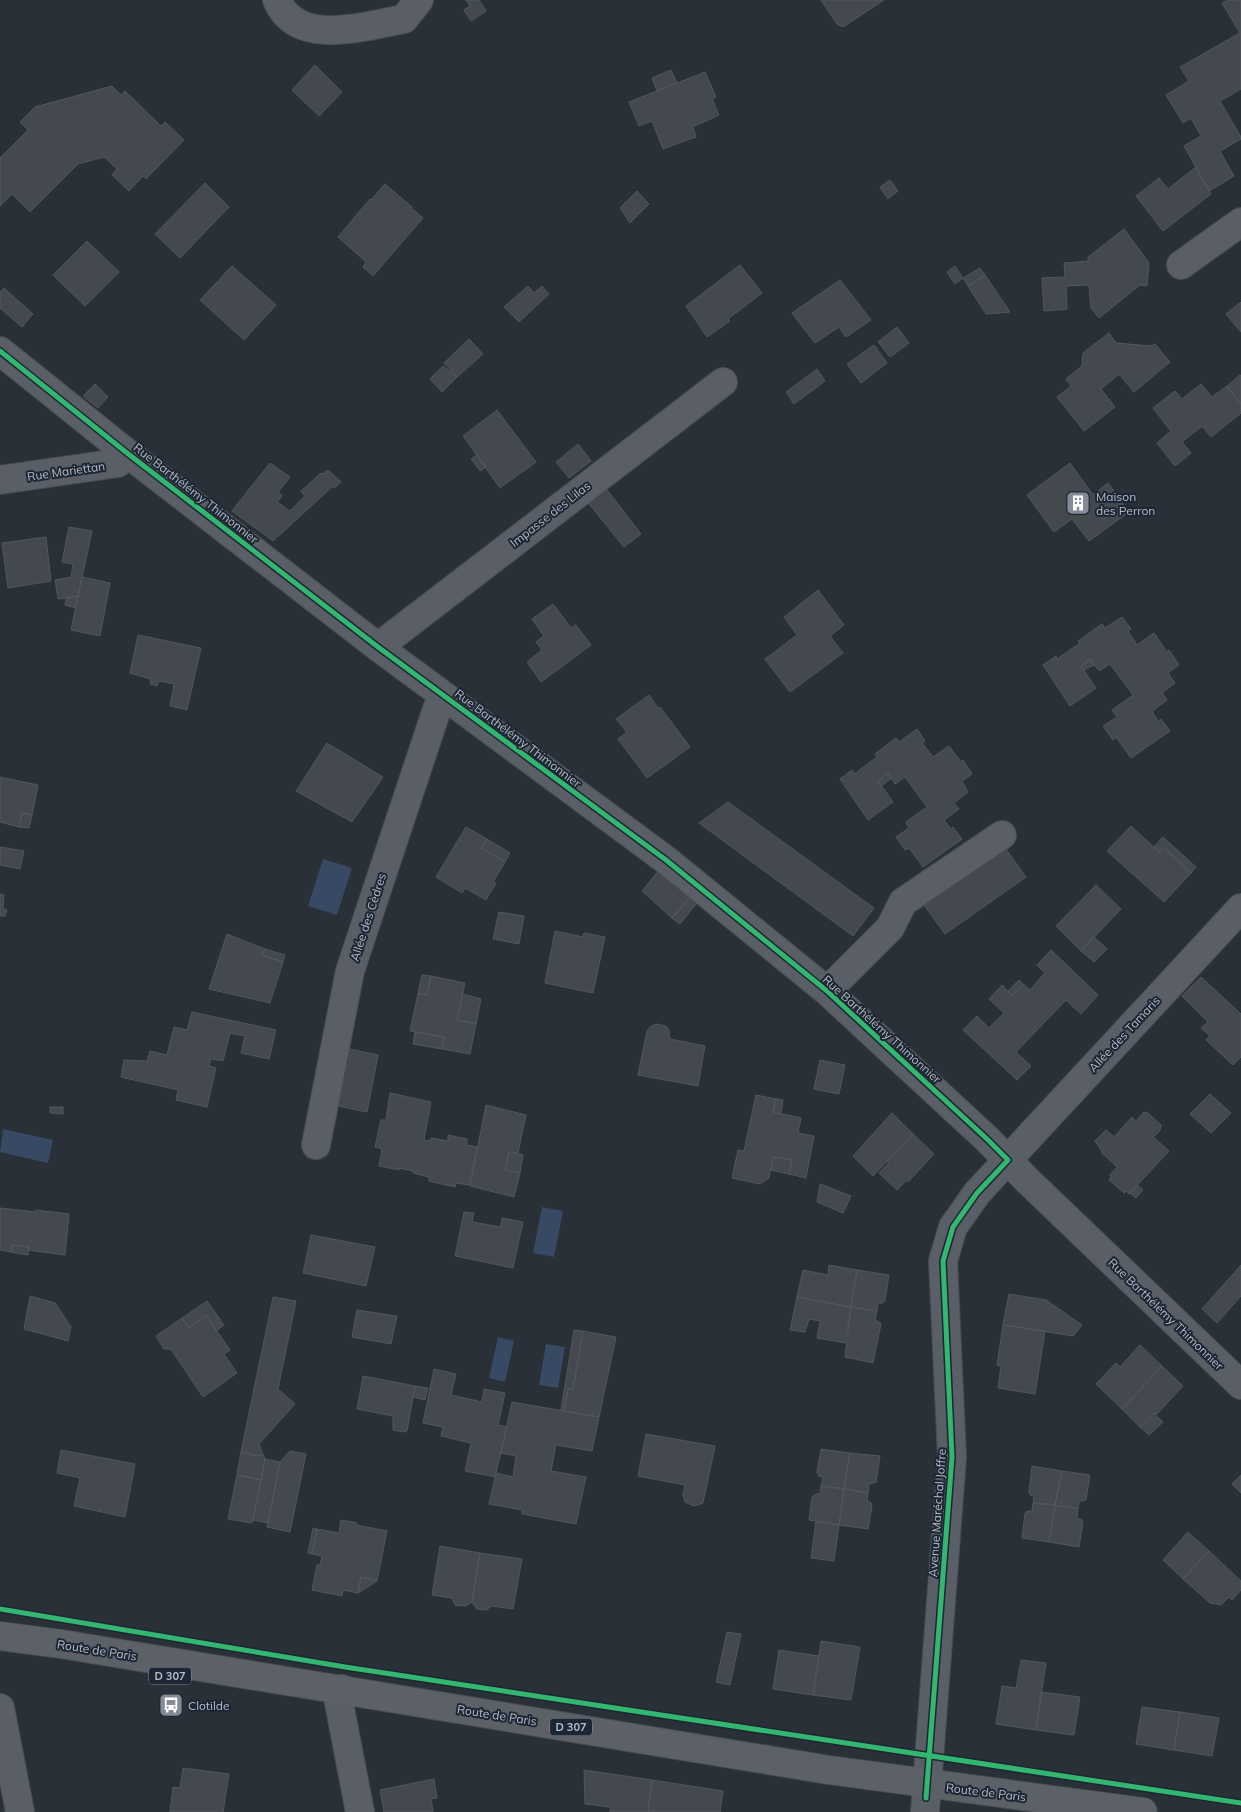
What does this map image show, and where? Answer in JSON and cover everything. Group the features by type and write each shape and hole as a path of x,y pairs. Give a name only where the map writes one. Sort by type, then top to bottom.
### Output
{"main road":[{"name":"Route de Paris","path":"0,1636 62,1644 340,1696"},
{"name":"Route de Paris","path":"0,1648 340,1696 829,1770 926,1798 1024,1812"},
{"name":"Route de Paris","path":"926,1798 1143,1812"}],"street":[{"path":"277,0 279,6 290,18 306,28 327,31 404,19 419,0"},
{"path":"1181,265 1241,222"},
{"name":"Rue Barthélémy Thimonnier","path":"0,351 127,453 378,646 666,860 827,991 988,1139 1241,1385"},
{"name":"Impasse des Lilas","path":"378,646 722,382"},
{"name":"Rue Mariettan","path":"0,480 118,463 127,453"},
{"name":"Allée des Cèdres","path":"316,1145 350,970 437,709 445,696"},
{"path":"827,991 890,928 903,902 1002,835"},
{"name":"Allée des Tamaris","path":"1008,1160 1241,908"},
{"name":"Avenue Maréchal Joffre","path":"926,1798 952,1457 943,1261 953,1227 977,1193 1008,1160"},
{"path":"340,1696 360,1812"},
{"path":"0,1708 20,1812"}],"water":[{"path":"323,859 352,868 337,915 308,906"},
{"path":"3,1129 53,1140 48,1163 0,1152"},
{"path":"542,1207 563,1211 554,1257 533,1253"},
{"path":"498,1337 514,1341 505,1382 489,1378"},
{"path":"546,1344 565,1347 558,1388 539,1385"}],"building":[{"path":"466,0 479,0 486,11 471,21 464,10 470,6"},
{"path":"821,0 884,0 843,27 837,24"},
{"path":"1228,0 1241,0 1241,89 1220,101 1241,139 1220,151 1234,176 1209,191 1184,146 1201,136 1191,118 1183,123 1166,95 1189,81 1180,67 1240,33 1222,3"},
{"path":"315,65 342,92 319,116 292,90"},
{"path":"671,70 677,83 657,91 652,78"},
{"path":"705,72 716,97 712,99 719,115 693,127 696,137 663,149 652,121 639,126 629,102"},
{"path":"112,86 121,95 125,91 161,126 165,122 184,140 146,179 143,176 129,191 112,175 117,169 104,157 78,164 30,212 12,194 0,206 0,158 28,130 20,122 35,107"},
{"path":"1196,167 1211,194 1163,231 1136,196 1159,178 1168,189"},
{"path":"890,180 898,191 888,199 880,187"},
{"path":"205,183 229,207 180,258 155,234"},
{"path":"385,184 423,218 373,276 363,267 366,262 338,237"},
{"path":"637,191 649,204 630,223 620,208"},
{"path":"1124,229 1149,263 1147,286 1140,285 1099,318 1091,308 1089,285 1066,286 1067,309 1044,311 1042,278 1065,277 1064,263 1088,261 1088,257"},
{"path":"87,241 119,272 85,306 53,275"},
{"path":"740,265 762,293 728,319 730,321 707,337 686,306"},
{"path":"232,266 276,305 244,340 200,300"},
{"path":"955,266 963,278 955,284 947,272"},
{"path":"980,268 985,275 968,286 963,278"},
{"path":"985,275 1010,312 986,314 968,286"},
{"path":"840,280 871,320 846,337 839,327 815,343 792,313"},
{"path":"528,286 534,293 542,286 549,294 519,322 504,307"},
{"path":"4,288 33,314 22,327 0,308 0,292"},
{"path":"1241,302 1241,332 1226,314"},
{"path":"897,327 909,343 890,357 878,342"},
{"path":"1109,333 1116,343 1151,346 1155,344 1170,362 1134,392 1119,374 1101,389 1115,407 1084,431 1057,397 1071,386 1066,379 1082,366 1083,353"},
{"path":"469,339 483,354 457,377 444,363"},
{"path":"874,345 887,363 861,383 847,364"},
{"path":"443,366 457,377 442,392 430,379"},
{"path":"817,369 825,381 794,404 786,392"},
{"path":"1241,376 1241,404 1227,386"},
{"path":"95,384 108,397 98,408 83,396"},
{"path":"1201,384 1212,397 1227,386 1241,404 1241,413 1211,437 1202,426 1182,442 1191,453 1175,466 1157,443 1171,431 1153,408 1175,391 1182,399"},
{"path":"497,410 536,462 500,488 463,436"},
{"path":"578,444 591,461 569,478 556,462"},
{"path":"477,455 486,467 480,471 471,459"},
{"path":"270,463 290,477 278,492 282,496 277,502 290,511 305,496 301,491 321,473 328,470 341,482 334,488 333,486 273,541 232,511"},
{"name":"Maison des Perron","path":"1070,463 1093,495 1108,483 1129,512 1089,541 1072,519 1054,532 1027,495"},
{"path":"604,486 641,534 624,547 586,500"},
{"path":"69,527 92,531 78,596 58,599 55,580 71,577 73,564 62,562"},
{"path":"46,537 51,581 8,588 2,543"},
{"path":"82,577 110,583 100,636 71,630"},
{"path":"818,590 844,625 830,636 843,653 790,692 765,659 797,635 784,617"},
{"path":"78,596 75,608 65,605 66,598"},
{"path":"553,604 571,628 576,625 591,645 541,682 527,662 542,650 536,642 544,636 532,619"},
{"path":"1122,617 1131,629 1128,631 1137,645 1154,633 1179,665 1168,673 1175,683 1162,693 1167,700 1152,711 1158,721 1161,719 1170,731 1131,758 1116,737 1113,740 1103,726 1117,717 1112,710 1133,695 1110,664 1099,671 1090,659 1081,666 1096,688 1070,706 1043,665 1056,656 1057,659 1102,624 1105,628"},
{"path":"138,635 201,648 187,710 170,706 174,684 159,681 157,686 150,684 151,679 130,673"},
{"path":"1090,659 1094,665 1084,670 1081,666"},
{"path":"649,695 690,747 647,778 618,739 627,732 616,719"},
{"path":"917,729 925,741 922,743 933,757 949,746 961,762 963,760 972,774 962,781 968,792 954,803 959,809 944,820 951,829 953,827 962,839 923,867 909,848 905,850 896,837 909,828 906,822 927,807 905,777 895,784 888,773 878,781 893,802 868,820 840,779 852,770 854,774 877,757 875,754 896,738 899,742"},
{"path":"327,743 383,777 352,822 296,791"},
{"path":"888,773 891,779 881,786 878,781"},
{"path":"0,777 38,785 32,815 22,813 19,827 0,822"},
{"path":"728,802 874,908 853,936 699,823"},
{"path":"22,813 32,815 29,828 19,827"},
{"path":"1131,826 1159,852 1163,847 1191,873 1164,902 1107,851"},
{"path":"466,827 487,839 481,848 505,862 493,882 496,883 486,900 465,888 462,893 436,877"},
{"path":"1163,837 1196,867 1191,873 1163,847 1159,852 1154,847"},
{"path":"487,839 510,853 505,862 481,848"},
{"path":"0,847 24,851 20,869 0,865"},
{"path":"1005,848 1026,877 945,934 924,905"},
{"path":"659,870 690,897 672,918 642,891"},
{"path":"1096,885 1121,909 1081,951 1056,926"},
{"path":"0,894 4,895 3,908 7,910 5,916 0,916"},
{"path":"690,897 697,903 680,924 672,918"},
{"path":"499,912 524,916 519,944 493,939"},
{"path":"555,931 583,937 584,933 605,937 593,993 545,983"},
{"path":"227,934 265,949 262,955 283,962 270,1003 209,989"},
{"path":"1094,937 1107,949 1094,962 1081,951"},
{"path":"265,949 285,955 283,962 262,955"},
{"path":"1051,950 1098,995 1081,1014 1066,1000 1016,1052 1031,1066 1017,1080 963,1030 977,1016 989,1028 1004,1013 989,999 1002,985 1012,996 1023,984 1030,990 1045,973 1037,965"},
{"path":"422,975 431,976 427,995 418,994"},
{"path":"431,976 465,983 457,1020 476,1024 470,1054 442,1049 444,1037 410,1031 418,994 427,995"},
{"path":"1201,977 1241,1014 1241,1057 1233,1065 1206,1040 1210,1036 1201,1028 1208,1022 1182,996"},
{"path":"1019,980 1023,984 1012,996 1008,991"},
{"path":"463,994 481,999 476,1024 457,1020"},
{"path":"192,1012 276,1030 269,1059 241,1053 245,1036 230,1033 223,1061 211,1059 209,1066 216,1068 207,1107 176,1100 178,1090 121,1077 124,1060 147,1061 150,1051 167,1055 174,1027 187,1030"},
{"path":"657,1024 666,1026 670,1039 705,1046 698,1086 638,1075 647,1031 651,1026"},
{"path":"415,1032 444,1037 442,1049 413,1044"},
{"path":"349,1049 378,1055 367,1112 338,1106"},
{"path":"820,1060 845,1065 839,1094 814,1089"},
{"path":"390,1093 431,1102 424,1140 430,1141 431,1138 448,1141 448,1135 467,1139 467,1145 477,1147 469,1185 456,1183 455,1187 429,1181 429,1177 413,1173 413,1171 379,1166 382,1149 375,1147 381,1120 386,1120"},
{"path":"1210,1094 1231,1113 1211,1133 1190,1114"},
{"path":"756,1095 776,1099 773,1112 801,1118 798,1133 814,1136 806,1178 789,1174 792,1160 773,1157 769,1178 760,1184 732,1178 738,1150 744,1151"},
{"path":"776,1099 783,1100 781,1114 773,1112"},
{"path":"486,1105 526,1115 518,1153 509,1152 505,1170 520,1173 514,1197 470,1186"},
{"path":"50,1107 63,1107 63,1114 50,1113"},
{"path":"1144,1112 1148,1113 1161,1125 1160,1131 1153,1137 1169,1151 1129,1194 1126,1191 1124,1193 1109,1180 1110,1175 1117,1167 1101,1152 1095,1141 1106,1130 1114,1137 1132,1117 1136,1121"},
{"path":"892,1113 913,1134 873,1176 853,1156"},
{"path":"913,1134 934,1154 908,1182 907,1180 897,1190 879,1173 889,1163 887,1161"},
{"path":"509,1152 523,1155 520,1173 505,1170"},
{"path":"773,1157 792,1160 789,1174 771,1170"},
{"path":"820,1184 851,1196 843,1213 817,1202"},
{"path":"1137,1185 1143,1190 1136,1198 1130,1193"},
{"path":"0,1208 69,1214 65,1255 28,1250 29,1247 12,1245 11,1252 0,1250"},
{"path":"464,1212 474,1213 472,1222 501,1227 502,1218 523,1222 513,1268 455,1256"},
{"path":"311,1235 375,1247 366,1286 303,1273"},
{"path":"12,1245 29,1247 28,1255 11,1252"},
{"path":"829,1265 857,1270 851,1307 797,1297 803,1270 828,1275"},
{"path":"1241,1265 1241,1296 1217,1323 1202,1309"},
{"path":"857,1270 889,1275 885,1300 883,1303 878,1303 877,1311 851,1307"},
{"path":"1009,1294 1046,1300 1082,1325 1073,1336 1003,1325"},
{"path":"30,1296 55,1303 71,1327 68,1341 24,1329"},
{"path":"273,1297 296,1301 278,1389 295,1404 259,1444 263,1454 258,1456 241,1452"},
{"path":"797,1297 851,1307 845,1343 817,1338 820,1321 809,1319 805,1332 790,1330"},
{"path":"207,1301 224,1325 216,1331 206,1315 189,1328 182,1318"},
{"path":"851,1307 877,1311 875,1319 881,1324 873,1363 845,1357"},
{"path":"357,1310 397,1316 391,1344 352,1337"},
{"path":"206,1315 230,1350 224,1354 237,1373 203,1397 171,1349 164,1349 156,1336 182,1318 189,1328"},
{"path":"1003,1325 1045,1331 1035,1394 998,1388 1001,1366 997,1365"},
{"path":"574,1330 583,1331 573,1389 568,1389 564,1411 561,1410"},
{"path":"583,1331 616,1337 599,1417 564,1411 568,1389 573,1389"},
{"path":"1140,1345 1162,1366 1122,1409 1096,1384 1116,1363 1120,1367"},
{"path":"1162,1366 1183,1386 1157,1414 1154,1413 1140,1427 1122,1409"},
{"path":"434,1369 456,1374 451,1395 482,1402 484,1389 505,1393 498,1425 507,1427 495,1477 465,1471 471,1443 441,1436 443,1427 423,1423"},
{"path":"363,1376 415,1386 407,1431 393,1430 393,1416 357,1409"},
{"path":"415,1386 428,1388 425,1400 413,1397"},
{"path":"512,1402 599,1417 592,1451 556,1445 551,1471 586,1477 576,1524 522,1514 522,1510 489,1504 496,1473 513,1477 516,1456 501,1453"},
{"path":"1154,1413 1163,1422 1149,1435 1140,1427"},
{"path":"646,1434 715,1446 703,1503 694,1506 685,1502 683,1495 685,1485 638,1476"},
{"path":"821,1449 850,1453 844,1489 821,1486 823,1477 819,1476 817,1472"},
{"path":"61,1450 135,1464 125,1517 74,1506 80,1478 57,1473"},
{"path":"290,1451 306,1454 290,1532 267,1527 280,1462"},
{"path":"241,1452 258,1456 263,1454 265,1459 261,1480 237,1475"},
{"path":"850,1453 880,1456 876,1482 869,1484 868,1493 844,1489"},
{"path":"265,1459 280,1462 268,1523 253,1520"},
{"path":"1032,1466 1062,1471 1055,1505 1033,1503 1034,1496 1030,1495 1029,1492"},
{"path":"1062,1471 1090,1475 1086,1500 1079,1502 1078,1509 1055,1505"},
{"path":"237,1475 261,1480 252,1523 228,1519"},
{"path":"1241,1475 1241,1493 1232,1484"},
{"path":"821,1486 844,1489 839,1525 809,1520 812,1497 820,1494"},
{"path":"844,1489 868,1493 867,1501 872,1506 868,1529 839,1525"},
{"path":"1033,1503 1055,1505 1049,1542 1022,1538 1025,1513 1032,1511"},
{"path":"1055,1505 1078,1509 1077,1519 1081,1519 1083,1522 1079,1547 1049,1542"},
{"path":"341,1520 387,1531 377,1581 361,1577 358,1593 343,1590 342,1596 312,1590 317,1565 320,1565 322,1556 312,1554 317,1529 339,1533"},
{"path":"816,1521 839,1525 834,1561 811,1558"},
{"path":"313,1528 317,1529 312,1554 308,1553"},
{"path":"1188,1532 1209,1551 1183,1579 1163,1560"},
{"path":"440,1546 480,1553 472,1602 465,1606 455,1605 452,1598 432,1595"},
{"path":"1209,1551 1241,1581 1241,1590 1232,1600 1229,1597 1221,1605 1210,1603 1183,1579"},
{"path":"480,1553 522,1559 513,1609 492,1606 486,1610 477,1609 472,1602"},
{"path":"361,1577 377,1581 358,1593"},
{"path":"727,1632 741,1634 730,1685 716,1682"},
{"path":"821,1641 860,1647 851,1700 813,1695"},
{"path":"779,1650 819,1656 813,1695 773,1689"},
{"path":"1021,1660 1046,1663 1036,1730 996,1724 1002,1686 1016,1688"},
{"path":"1041,1692 1080,1697 1074,1735 1036,1730"},
{"path":"1142,1707 1180,1712 1174,1750 1136,1744"},
{"path":"1180,1712 1219,1718 1212,1756 1174,1750"},
{"path":"183,1768 229,1774 223,1812 170,1812 173,1787 180,1788"},
{"path":"584,1770 652,1780 648,1810 655,1812 610,1812 611,1807 585,1804"},
{"path":"434,1779 437,1798 431,1799 433,1812 384,1812 380,1790"},
{"path":"652,1780 723,1791 720,1812 655,1812 648,1810"}],"cycle path":[{"path":"0,351 127,453 378,647 666,860 827,991 1008,1160 977,1193 953,1227 943,1261 952,1457 926,1798"},
{"path":"0,1609 345,1667 1241,1803"}],"place":[{"name":"Maison des Perron","path":"1078,503"},
{"name":"Clotilde","path":"171,1705"}]}
